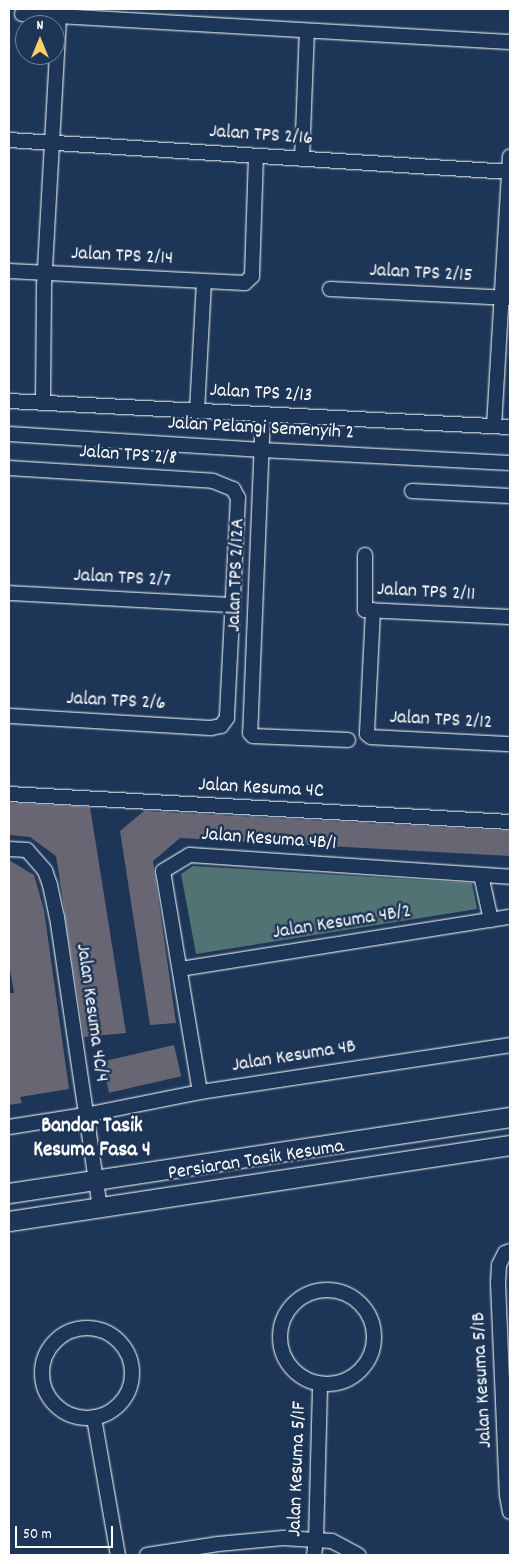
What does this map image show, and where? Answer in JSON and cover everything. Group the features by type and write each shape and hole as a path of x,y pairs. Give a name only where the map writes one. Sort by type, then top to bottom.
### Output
{"street":[{"path":"22,14 35,15"},
{"path":"65,17 510,42"},
{"path":"302,159 307,31"},
{"path":"43,402 45,272 57,65"},
{"name":"Jalan TPS 2/16","path":"9,140 510,172"},
{"name":"Jalan TPS 2/14","path":"9,271 245,283 252,276 256,156"},
{"path":"494,426 506,298 510,156"},
{"path":"197,411 204,282"},
{"name":"Jalan TPS 2/15","path":"330,289 506,298"},
{"name":"Jalan TPS 2/13","path":"9,401 510,427"},
{"name":"Jalan TPS 2/12A","path":"263,414 250,733 254,736 348,740"},
{"name":"Jalan Pelangi Semenyih 2","path":"9,434 510,463"},
{"name":"Jalan TPS 2/8","path":"9,468 213,481 233,489 238,498 232,605"},
{"path":"412,491 510,496"},
{"name":"Jalan TPS 2/11","path":"365,555 363,607 365,610 510,617"},
{"name":"Jalan TPS 2/7","path":"9,593 232,605"},
{"name":"Jalan TPS 2/6","path":"9,716 211,728 221,726 227,718 232,605"},
{"name":"Jalan TPS 2/12","path":"373,610 367,734 371,738 510,744"},
{"name":"Jalan Kesuma 4C","path":"9,794 510,822"},
{"name":"Jalan Kesuma 4C/4","path":"9,849 27,850 45,871 50,885 57,917 100,1207"},
{"name":"Jalan Kesuma 4B/1","path":"200,1092 163,871 190,855 510,877"},
{"path":"480,875 491,920"},
{"name":"Jalan Kesuma 4B/2","path":"180,969 510,917"},
{"name":"Jalan Kesuma 4B","path":"85,1115 200,1092 510,1045"},
{"path":"9,1128 85,1115"},
{"name":"Persiaran Tasik Kesuma","path":"9,1193 510,1117"},
{"name":"Persiaran Tasik Kesuma","path":"9,1221 510,1145"},
{"name":"Jalan Kesuma 5/1B","path":"510,1251 505,1253 499,1265 507,1369 510,1512"},
{"path":"332,1290 346,1294 359,1302 368,1314 374,1328 374,1342 366,1363 350,1378 336,1383 320,1384 305,1378 292,1368 283,1355 280,1339 282,1323 290,1308 302,1297 316,1291 332,1290"},
{"path":"81,1328 97,1328 111,1334 123,1345 132,1367 133,1374 130,1390 121,1403 109,1413 94,1418 80,1418 66,1414 54,1405 46,1394 42,1380 44,1359 54,1341 66,1332 81,1328"},
{"name":"Jalan Kesuma 5/1F","path":"314,1555 320,1384"},
{"path":"94,1418 118,1555"},
{"path":"148,1555 218,1544 264,1540 332,1541 358,1555"}],"green space":[{"path":"193,866 472,883 477,909 196,954 181,874"}],"building":[{"path":"9,803 90,807 126,1033 84,1037 56,856 30,837 9,835"},
{"path":"144,811 510,831 510,856 180,838 153,861 176,1023 150,1025 120,831"},
{"path":"9,860 34,875 44,910 69,1089 20,1097 22,1103 9,1105 9,993 14,993 9,963"},
{"path":"174,1045 181,1076 109,1093 102,1062"}],"district":[{"name":"Bandar Tasik Kesuma Fasa 4","path":"92,1139"}]}
